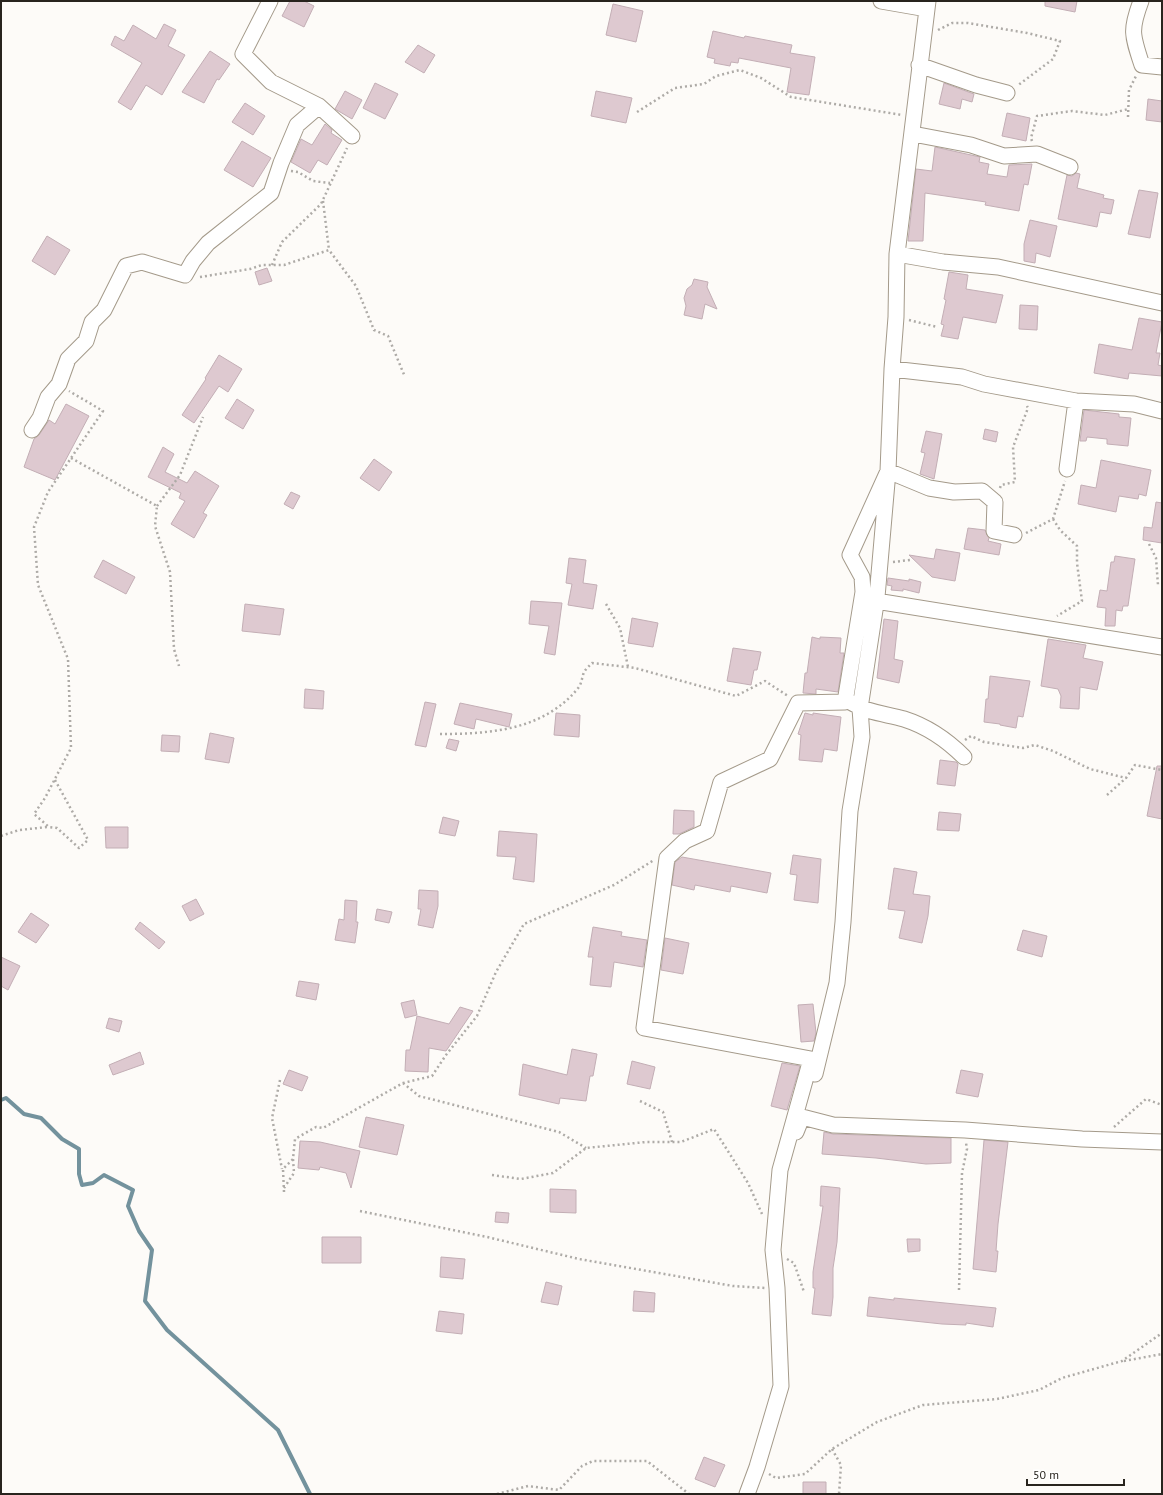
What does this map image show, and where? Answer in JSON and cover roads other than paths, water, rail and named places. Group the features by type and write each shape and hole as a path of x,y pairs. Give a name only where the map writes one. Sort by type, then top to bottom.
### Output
{"street":[{"path":"270,1 243,54 271,82 319,106 352,136"},
{"path":"780,1170 802,1118 821,1052 837,983 843,922 850,811 862,737 860,708 876,601 888,471 892,369 896,318 897,254 913,134 919,65 928,5 881,1"},
{"path":"1141,1 1133,23 1133,38 1142,65 1162,67"},
{"path":"919,65 976,85 1007,93"},
{"path":"32,430 40,418 48,398 59,384 68,359 86,341 92,322 104,310 126,266 142,262 185,276 193,261 208,243 271,193 297,125 319,106"},
{"path":"913,134 971,145 1004,156 1037,154 1070,167"},
{"path":"897,254 943,262 998,266 1162,303"},
{"path":"892,369 962,377 984,384 1076,401 1134,404 1162,411"},
{"path":"1067,469 1076,401"},
{"path":"888,471 929,488 954,492 982,491 995,502 994,531 1014,535"},
{"path":"845,702 863,592 862,577 850,555 888,471"},
{"path":"876,601 1162,647"},
{"path":"747,1494 757,1467 781,1386 777,1288 773,1250 780,1170 811,1059 644,1028 667,858 685,841 707,831 721,782 770,759 798,703 850,702 860,708 905,719 941,737 964,757"},
{"path":"802,1118 833,1126 965,1130 1099,1140 1162,1142"}],"waterway":[{"path":"1,1100 6,1098 24,1114 41,1118 62,1139 79,1149 79,1174 82,1185 93,1183 104,1175 133,1190 128,1206 139,1231 152,1250 145,1301 167,1330 278,1430 310,1494"}]}
